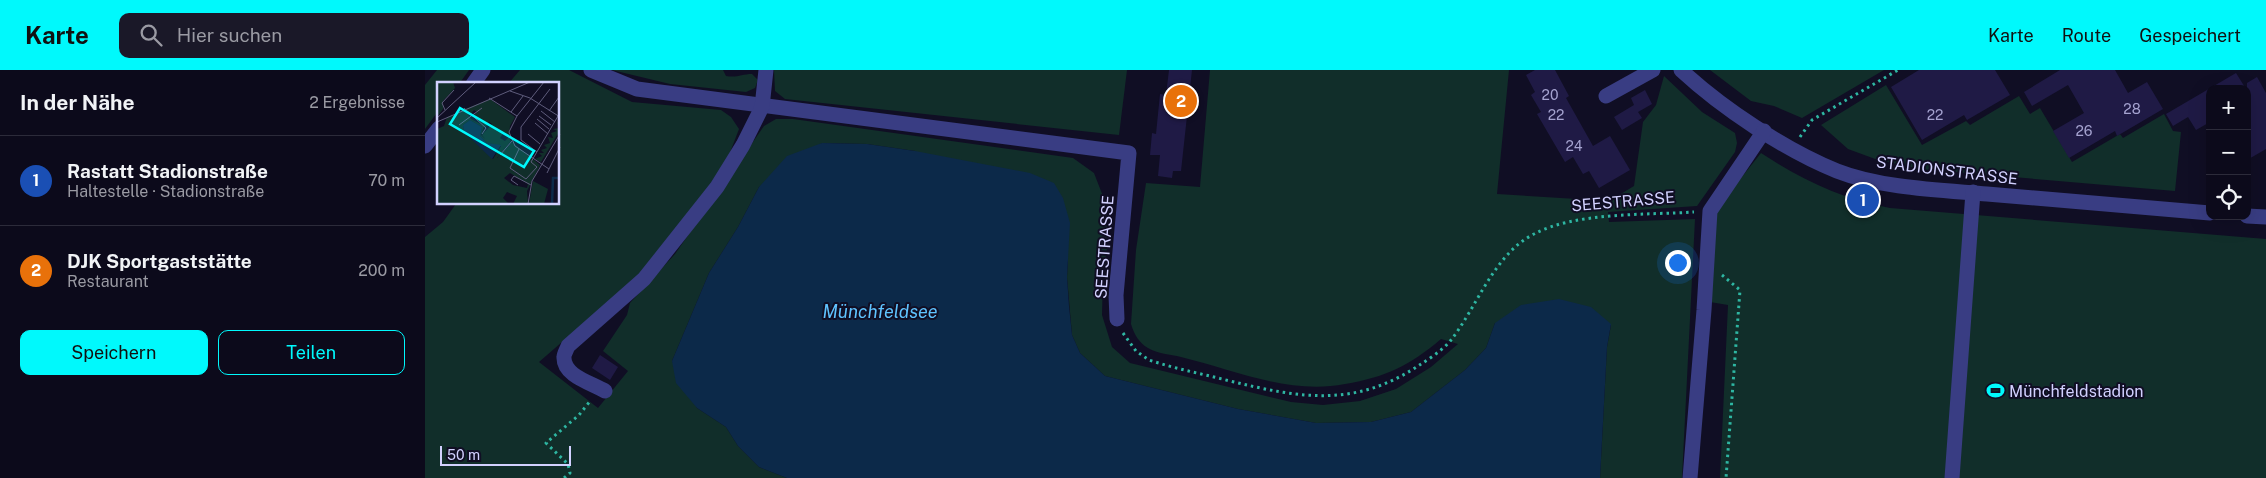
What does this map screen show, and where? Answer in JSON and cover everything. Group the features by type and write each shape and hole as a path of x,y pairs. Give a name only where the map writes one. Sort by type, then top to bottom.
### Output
{"street":[{"path":"474,82 483,70"},
{"name":"SEESTRASSE","path":"591,70 637,89 762,107 1129,153 1116,294 1117,319"},
{"path":"601,388 575,376 567,366 564,356 568,346 644,279 717,187 743,145 762,107 766,70"},
{"path":"1606,96 1653,70"},
{"name":"STADIONSTRASSE","path":"1681,70 1728,108 1764,131 1837,171 1857,177 1912,187 2206,213"},
{"path":"425,146 437,131"},
{"path":"1690,478 1704,310 1709,211 1764,131"},
{"path":"1952,478 1973,192"},
{"path":"2251,216 2266,217"}],"path":[{"path":"1792,148 1812,120 1897,70"},
{"name":"SEESTRASSE","path":"1117,319 1124,337 1136,351 1149,360 1169,366 1284,394 1330,396 1369,390 1399,378 1425,362 1450,341 1483,287 1501,263 1533,234 1561,224 1605,217 1709,211"},
{"path":"1706,262 1740,290 1726,478"},
{"path":"564,478 570,473 568,464 545,443 579,415 601,388"}],"green space":[{"path":"437,70 469,70 460,82 437,82 437,113 425,129 425,85"},
{"path":"520,70 569,70 632,102 721,110 731,117 739,129 726,163 690,215 638,276 539,362 598,408 628,371 603,351 627,315 630,303 675,254 764,126 776,119 793,119 1073,158 1094,173 1106,204 1109,235 1103,276 1102,315 1112,347 1130,363 1291,402 1323,405 1360,401 1396,389 1431,367 1458,344 1441,339 1407,363 1373,378 1324,387 1303,386 1262,380 1181,357 1156,352 1142,344 1132,328 1136,250 1146,183 1200,187 1210,70 1509,70 1497,194 1609,201 1634,186 1643,122 1656,105 1664,76 1702,112 1735,133 1737,143 1735,152 1697,206 1608,212 1609,222 1695,219 1682,478 1600,478 1607,347 1611,325 1495,323 1486,348 1465,370 1411,412 1371,422 1316,423 1238,409 1105,376 1080,353 1072,335 1067,277 1068,260 915,151 867,144 822,143 759,187 738,227 709,273 672,361 697,408 726,427 738,446 759,467 787,478 425,478 425,237 443,222 455,205 560,205 560,82 510,82"},
{"path":"612,70 723,70 726,76 733,77 752,74 758,80 755,88 746,92 670,84"},
{"path":"774,70 1127,70 1119,135 785,99 775,91"},
{"path":"1710,70 1884,70 1802,118 1774,106 1751,101"},
{"path":"1886,85 1922,145 1966,121 1970,125 2019,96 2030,114 2040,108 2072,162 2120,134 2123,138 2164,114 2173,131 2181,132 2175,191 1920,169 1878,160 1848,149 1821,125"},
{"name":"Münchfeldstadion","path":"1761,153 1807,180 1839,194 1890,208 2266,239 2266,478 1720,478 1728,305 1710,302 1717,208"}],"water":[{"name":"Münchfeldsee","path":"822,143 867,144 915,151 1030,173 1054,183 1063,198 1070,223 1067,277 1069,306 1072,335 1080,353 1105,376 1238,409 1316,423 1371,422 1411,412 1465,370 1486,348 1495,323 1521,305 1559,299 1591,307 1611,324 1607,347 1600,478 787,478 759,467 738,446 726,427 697,408 676,383 672,361 709,273 738,227 759,187 787,156"}],"building":[{"path":"1169,70 1192,70 1181,171 1173,171 1172,178 1158,176 1160,155 1150,155 1152,133 1156,134 1160,94 1166,95"},
{"path":"1535,70 1555,70 1569,96 1566,98 1593,146 1610,136 1630,170 1599,188 1589,171 1583,174 1573,157 1565,162 1537,114 1541,112 1531,95 1535,92 1526,75"},
{"path":"1919,70 1995,70 2010,95 1967,120 1964,115 1922,140 1891,87"},
{"path":"2060,70 2115,70 2128,93 2147,82 2163,109 2117,136 2115,131 2069,158 2053,131 2084,113 2068,85 2032,106 2024,92"},
{"path":"2236,73 2244,85 2216,85"},
{"path":"2257,77 2266,93 2266,149 2251,158 2251,85 2247,85 2247,83"},
{"path":"1645,90 1652,104 1638,112 1642,118 1622,130 1614,117 1634,105 1631,98"},
{"path":"2206,91 2206,124 2196,130 2188,117 2173,126 2166,114"},
{"path":"600,355 618,367 610,380 592,368"}],"place":[{"name":"DJK Sportgaststätte","path":"1181,101"},
{"name":"Rastatt Stadionstraße","path":"1863,200"},
{"name":"Münchfeldstadion","path":"1995,391"}]}
